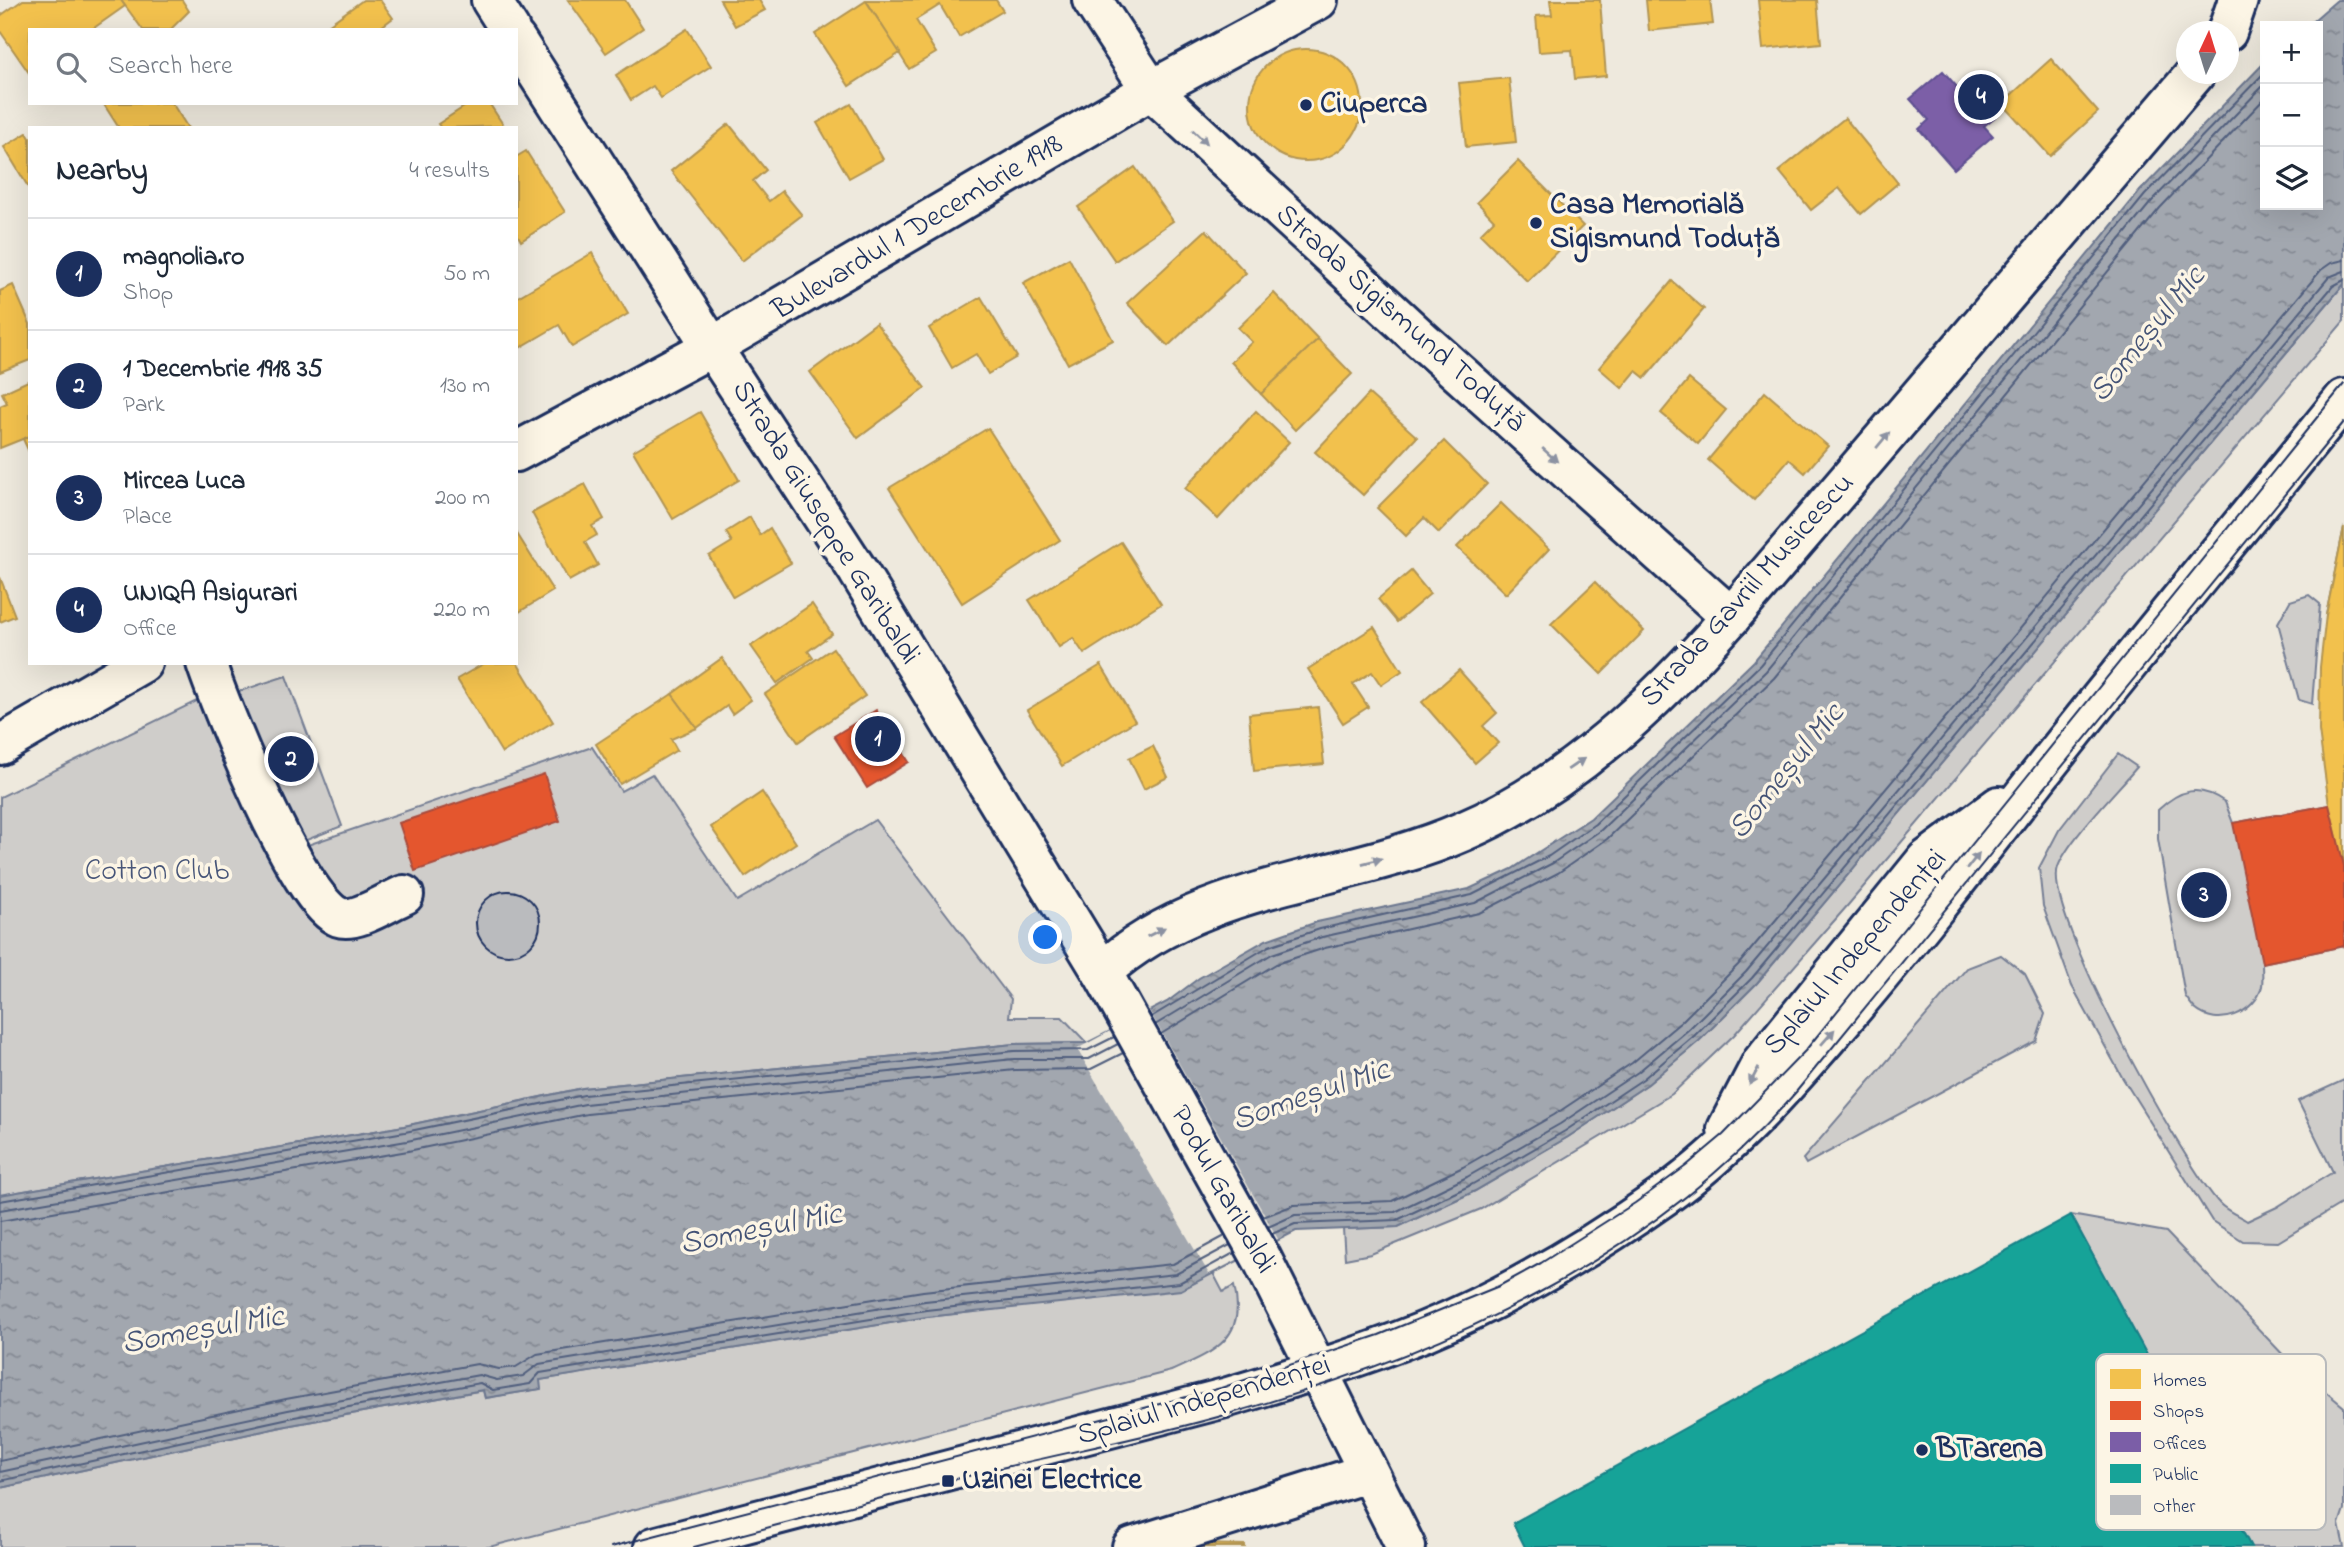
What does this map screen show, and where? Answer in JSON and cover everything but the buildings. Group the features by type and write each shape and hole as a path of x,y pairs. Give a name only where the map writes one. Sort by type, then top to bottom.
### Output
{"main road":[{"path":"491,0 509,28"},
{"name":"Strada Sigismund Toduță","path":"1092,0 1151,90 1422,340 1731,617"},
{"name":"Bulevardul 1 Decembrie 1918","path":"518,451 712,347 1151,90 1318,0"},
{"path":"2231,21 2238,0"},
{"name":"Strada Giuseppe Garibaldi","path":"518,43 858,571 1124,1011"},
{"name":"Strada Gavriil Musicescu","path":"1102,972 1128,948 1155,931 1215,907 1412,850 1463,832 1506,812 1592,753 1673,683 2186,84"},
{"name":"Splaiul Independenței","path":"654,1547 1200,1405 1317,1370 1425,1331 1507,1293 1622,1224 1667,1193 1713,1156 1762,1062 1926,860 2035,780 2344,399"},
{"path":"0,745 139,665"},
{"path":"207,665 215,692 288,853 315,898 327,911 340,918 351,918 404,895"},
{"name":"Podul Garibaldi","path":"1124,1011 1262,1259 1367,1474 1406,1547"},
{"path":"1132,1547 1367,1474"}],"green space":[{"path":"2344,284 2344,321 1848,905 1734,1035 1672,1094 1481,1209 1371,1254 1345,1259 1343,1229 1398,1227 1475,1191 1568,1137 1648,1084 1702,1038 1757,983"},
{"path":"2344,527 2344,946 2262,963 2262,986 2252,1004 2235,1015 2214,1018 2195,1009 2185,996 2158,839 2158,810 2174,797 2190,791 2207,793 2225,802 2233,823 2329,805 2326,615"},
{"path":"2309,595 2320,604 2312,704 2299,700 2278,623 2290,601"},
{"path":"286,676 342,826 299,843 237,692"},
{"name":"Cotton Club","path":"215,692 296,849 592,747 621,791 652,774 737,901 875,820 1011,999 1009,1017 1062,1017 1087,1043 1014,1044 583,1088 404,1126 0,1195 0,797"},
{"path":"2118,754 2137,767 2063,856 2058,867 2059,893 2093,983 2120,1038 2178,1142 2220,1204 2247,1221 2277,1207 2333,1172 2298,1101 2344,1080 2344,1202 2278,1242 2243,1241 2212,1221 2122,1077 2072,986 2043,906 2039,868 2059,830"},
{"path":"2001,955 2025,974 2045,1014 2036,1041 1806,1164 1803,1159 1967,968"},
{"path":"2071,1215 2166,1232 2282,1354 2146,1354"},
{"path":"1212,1271 1223,1292 1234,1286 1236,1320 1223,1342 1200,1358 1171,1371 489,1547 0,1547 0,1488 291,1425 483,1390 485,1398 540,1389 539,1380 927,1317 1042,1304"},
{"path":"2326,1392 2344,1407 2344,1509 2339,1524 2344,1547 2251,1547 2242,1530 2326,1530"}],"water":[{"name":"Someșul Mic","path":"2337,0 2344,0 2344,284 1757,983 1699,1041 1648,1084 1568,1137 1475,1191 1398,1227 1296,1231 1181,1290 927,1317 540,1380 541,1389 485,1398 483,1390 291,1425 0,1488 0,1195 404,1126 583,1088 1014,1044 1087,1043 1167,1002 1199,978 1266,940 1317,922 1469,889 1512,869 1591,818 1754,661 2140,191 2260,67 2260,210 2323,210 2323,21 2313,21"}],"pier":[{"path":"1149,1010 1278,1239 1209,1274 1077,1049"}],"tram line":[{"path":"611,1547 1221,1388 1379,1335 1499,1286 1541,1263 1635,1203 1723,1135 1805,1051 2344,384"},
{"path":"694,1547 962,1477 1175,1428 1311,1389 1389,1361 1465,1329 1538,1293 1609,1252 1676,1205 1739,1152 1796,1092 2344,422"}],"place":[{"name":"UNIQA Asigurari","path":"1981,97"},
{"name":"Ciuperca","path":"1306,105"},
{"name":"Casa Memorială Sigismund Toduță","path":"1536,223"},
{"name":"magnolia.ro","path":"878,739"},
{"name":"1 Decembrie 1918 35","path":"291,759"},
{"name":"Mircea Luca","path":"2204,895"},
{"name":"BTarena","path":"1922,1450"},
{"name":"Uzinei Electrice","path":"948,1481"}]}
